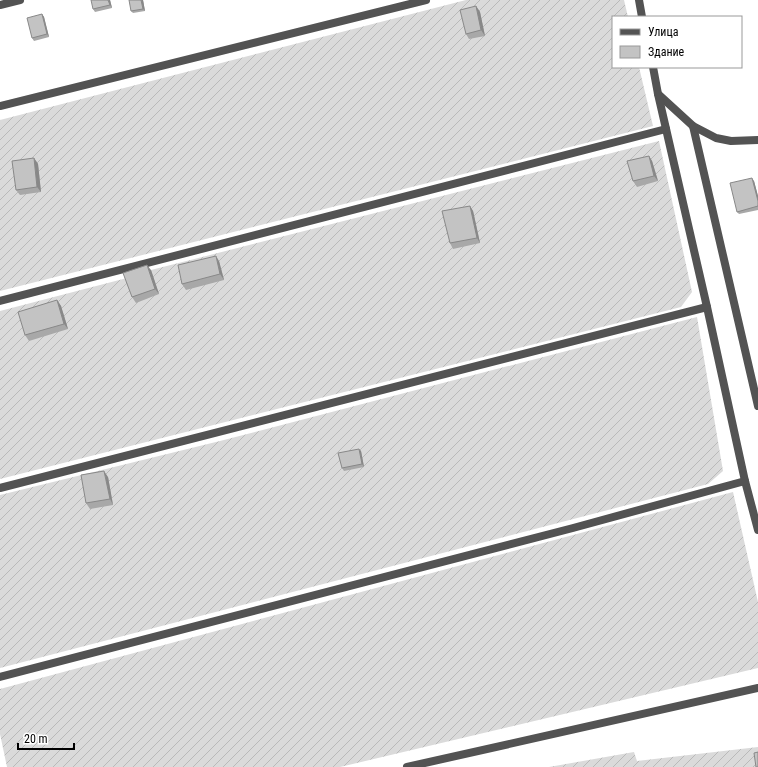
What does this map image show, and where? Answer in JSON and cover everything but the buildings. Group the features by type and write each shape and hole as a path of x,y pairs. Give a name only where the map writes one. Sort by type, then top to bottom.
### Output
{"street":[{"path":"0,5 20,0"},
{"path":"0,106 426,0"},
{"path":"638,0 642,16"},
{"path":"653,68 745,481 758,530"},
{"path":"658,94 692,126 716,138 731,141 758,140"},
{"path":"692,126 758,406"},
{"path":"0,301 666,129"},
{"path":"0,488 707,307"},
{"path":"0,677 573,528 745,481"},
{"path":"407,767 758,688"}],"shaded area":[{"path":"466,0 624,0 628,16 612,16 612,68 639,68 653,126 0,291 0,120"},
{"path":"659,141 692,292 681,307 0,479 0,311 127,278 151,270"},
{"path":"697,317 723,471 708,484 0,668 0,495 220,441"},
{"path":"733,492 758,602 758,668 340,767 7,767 0,734 0,689"},
{"path":"758,747 758,767 549,767 634,752 637,761"}]}
